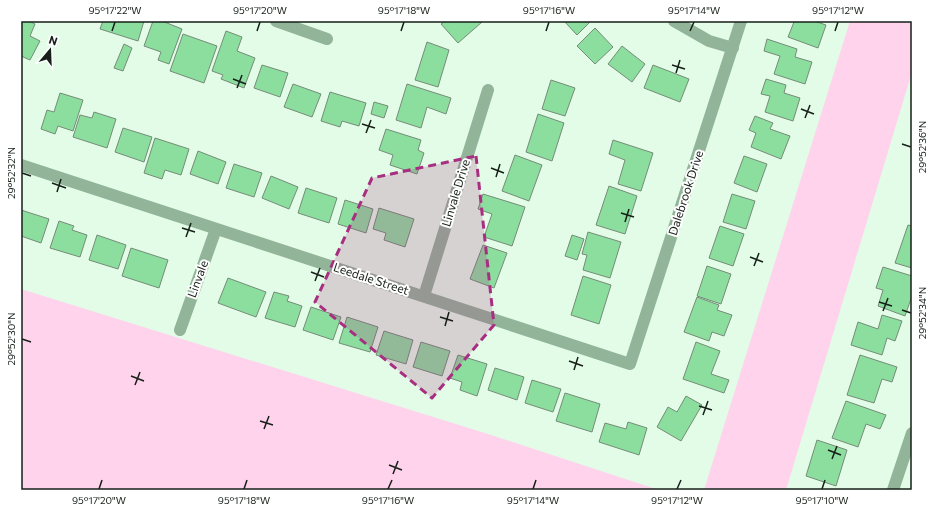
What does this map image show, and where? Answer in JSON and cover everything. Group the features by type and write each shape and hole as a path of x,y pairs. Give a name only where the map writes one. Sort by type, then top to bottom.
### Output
{"street":[{"path":"276,21 327,38"},
{"path":"674,21 709,41 733,48"},
{"name":"Dalebrook Drive","path":"630,364 741,21"},
{"name":"Linvale Drive","path":"424,296 488,90"},
{"name":"Leedale Street","path":"21,165 630,364"},
{"name":"Linvale","path":"180,330 216,229"},
{"path":"893,490 912,433"}],"highlighted area":[{"path":"476,156 494,325 432,398 315,302 372,178"}],"shaded area":[{"path":"850,21 912,21 912,72 786,490 704,490"},
{"path":"21,289 488,434 659,490 21,490"}],"building":[{"path":"21,21 29,21 35,24 30,36 40,41 30,60 21,56"},
{"path":"103,21 144,21 138,41 100,29"},
{"path":"153,21 162,21 182,29 169,64 158,60 161,52 144,46"},
{"path":"445,21 482,22 458,43 441,24"},
{"path":"564,21 591,21 577,35"},
{"path":"791,21 814,21 826,25 818,48 788,37 794,22"},
{"path":"595,28 613,47 595,64 577,46"},
{"path":"226,31 242,37 237,51 255,58 244,88 221,79 223,75 212,71"},
{"path":"183,34 217,46 204,83 170,71"},
{"path":"767,39 797,49 795,57 812,62 805,84 774,74 780,56 764,51"},
{"path":"427,42 449,50 438,87 415,80"},
{"path":"124,44 132,48 123,71 114,68"},
{"path":"622,46 645,64 632,82 608,64"},
{"path":"262,65 288,73 280,97 254,88"},
{"path":"653,65 689,79 680,102 644,88"},
{"path":"766,79 786,85 784,93 800,98 793,121 765,112 770,96 761,94"},
{"path":"551,80 575,88 565,116 542,109"},
{"path":"293,84 321,94 312,117 284,107"},
{"path":"407,84 451,98 446,114 427,107 421,128 396,120"},
{"path":"330,92 366,103 359,126 342,121 340,127 321,121"},
{"path":"60,93 83,100 73,131 58,126 55,134 41,129 47,110 54,112"},
{"path":"374,102 388,106 384,118 371,114"},
{"path":"94,112 116,119 107,148 73,137 80,115 92,118"},
{"path":"538,114 564,123 552,161 526,152"},
{"path":"755,116 773,123 770,129 790,136 781,159 751,147 756,133 749,130"},
{"path":"123,128 152,137 144,162 115,152"},
{"path":"386,129 421,140 418,150 424,153 417,174 390,165 393,155 379,150"},
{"path":"155,138 189,149 181,175 165,170 162,179 144,173"},
{"path":"613,140 653,153 641,191 618,184 625,160 609,154"},
{"path":"198,151 226,162 218,184 190,174"},
{"path":"515,155 542,165 529,201 502,191"},
{"path":"744,156 767,164 757,192 734,183"},
{"path":"234,164 262,173 254,197 226,188"},
{"path":"271,176 298,187 289,209 262,198"},
{"path":"609,186 637,196 625,234 596,225"},
{"path":"306,188 337,198 329,223 298,213"},
{"path":"483,194 525,207 512,246 484,237 492,214 478,209"},
{"path":"732,194 755,201 746,229 723,222"},
{"path":"345,200 373,209 366,233 338,224"},
{"path":"379,208 414,219 405,247 384,240 386,233 373,229"},
{"path":"21,210 49,219 41,243 21,236"},
{"path":"59,221 74,226 72,230 87,235 80,257 50,248"},
{"path":"908,225 912,226 912,268 895,263"},
{"path":"720,226 744,234 733,266 709,258"},
{"path":"588,232 621,242 610,278 583,270 587,255 582,254"},
{"path":"97,235 126,245 118,269 89,260"},
{"path":"572,235 584,239 577,260 565,256"},
{"path":"483,245 507,253 494,288 470,279"},
{"path":"131,248 168,260 159,288 122,276"},
{"path":"707,266 731,274 721,304 697,296"},
{"path":"883,267 912,276 912,296 905,316 878,306 883,290 876,288"},
{"path":"583,276 611,285 599,324 571,315"},
{"path":"228,278 266,292 256,317 218,303"},
{"path":"274,292 289,296 287,301 302,306 295,327 265,318"},
{"path":"697,297 719,305 717,310 732,315 724,336 712,332 709,341 684,332"},
{"path":"311,307 341,317 333,340 303,330"},
{"path":"882,315 902,321 895,341 887,338 882,355 851,345 858,322 878,329"},
{"path":"347,317 378,327 370,352 339,343"},
{"path":"384,331 413,340 406,364 376,355"},
{"path":"421,342 450,351 442,376 413,367"},
{"path":"696,342 720,351 711,374 729,380 724,393 683,379"},
{"path":"458,355 487,364 477,396 460,390 462,382 450,378"},
{"path":"860,355 897,367 892,382 882,379 874,403 847,395"},
{"path":"495,368 524,377 517,400 488,390"},
{"path":"532,380 561,389 553,412 525,403"},
{"path":"565,393 600,404 592,432 556,421"},
{"path":"686,396 702,405 681,441 657,427 668,407 677,412"},
{"path":"846,401 886,415 880,429 866,424 858,447 832,438"},
{"path":"628,422 647,428 639,455 599,442 605,423 626,429"},
{"path":"817,440 847,450 836,486 806,476"}]}
